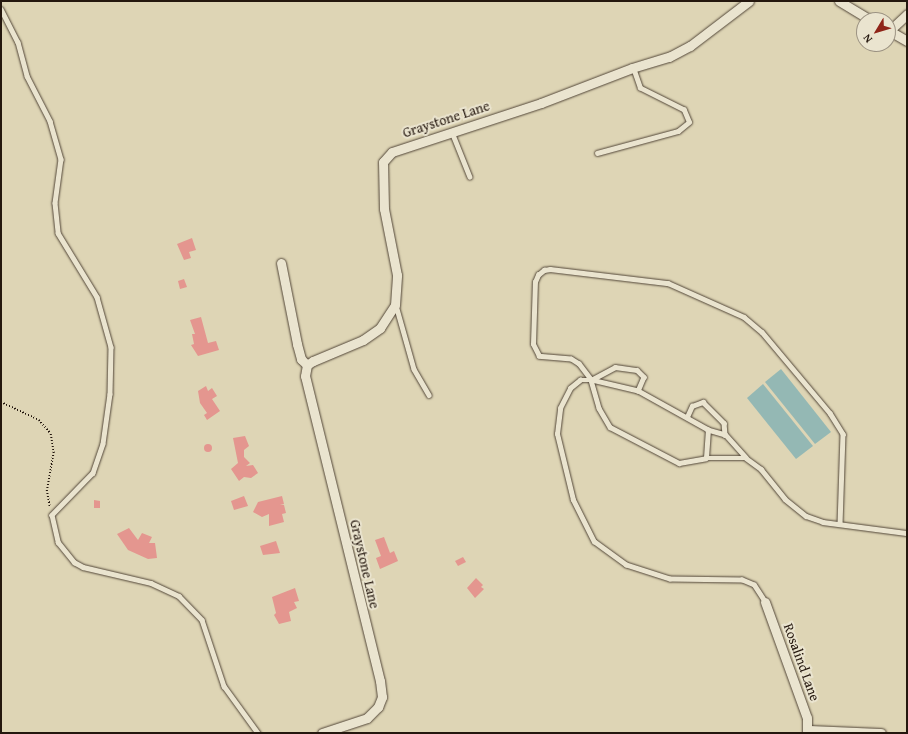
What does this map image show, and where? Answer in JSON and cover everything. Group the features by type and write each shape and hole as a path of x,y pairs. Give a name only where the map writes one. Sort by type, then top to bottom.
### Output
{"street":[{"name":"Graystone Lane","path":"307,365 372,334 386,321 395,304 397,275 384,209 383,162 392,152 572,92 633,68 669,57 685,49 749,1"},
{"path":"838,1 857,12"},
{"path":"896,24 907,14"},
{"path":"896,34 907,41"},
{"name":"Graystone Lane","path":"281,263 297,344 301,359 307,365"},
{"name":"Graystone Lane","path":"307,365 305,376 382,692 378,707 367,718 322,733"},
{"name":"Rosalind Lane","path":"765,602 807,718 807,732"},
{"path":"807,732 881,733"}],"lane":[{"path":"1,9 18,42 27,76 50,121 61,159 55,203 58,233 97,297 111,347 110,394 105,430 93,473 52,515 58,542 74,562 83,567 163,587 179,596 202,620 209,636 224,686 258,733"},
{"path":"597,153 678,131 689,122 684,110 640,88 633,68"},
{"path":"452,132 470,177"},
{"path":"746,458 706,458 680,463 610,427 599,408 591,380 579,364 571,359 539,356 533,344 535,282 544,270 668,283 744,317 767,338 830,413 843,434 840,524"},
{"path":"395,304 414,369 420,383 429,395"},
{"path":"591,380 615,367 637,370 644,377 638,390"},
{"path":"765,602 754,585 742,580 670,579 626,566 594,542 573,500 556,434 560,408 570,388 580,380 591,380 638,390 708,430 725,435 746,458 761,469 785,499 806,516 840,524 907,533"},
{"path":"686,417 692,406 703,402 724,423 725,435"},
{"path":"706,458 708,430"}],"path":[{"path":"1,402 39,420 51,434 54,452 47,490 52,515"}],"water":[{"path":"781,369 831,432 815,444 765,382"},
{"path":"763,384 813,446 796,459 747,398"}],"building":[{"path":"192,238 196,250 189,252 191,258 184,260 177,244"},
{"path":"184,279 187,287 180,289 178,281"},
{"path":"201,317 208,343 216,341 219,350 198,356 191,345 194,344 192,334 195,334 190,320"},
{"path":"206,386 208,391 212,388 217,396 212,399 220,411 207,420 204,415 207,413 200,403 198,391"},
{"path":"245,436 249,446 244,450 244,457 250,463 246,466 253,465 258,473 251,478 244,477 239,481 231,469 238,463 233,438"},
{"path":"206,444 210,444 212,448 210,452 206,452 204,450 204,446"},
{"path":"244,496 248,506 234,510 231,501"},
{"path":"282,496 284,504 280,505 284,505 286,513 282,514 284,522 269,526 269,514 262,517 253,512 258,502"},
{"path":"94,500 100,501 100,508 94,508"},
{"path":"129,528 138,540 142,533 152,537 149,543 155,543 157,558 148,559 128,550 117,534"},
{"path":"384,537 390,553 394,551 398,561 380,569 376,558 381,556 375,540"},
{"path":"276,541 280,553 263,555 260,546"},
{"path":"463,557 466,562 458,566 455,561"},
{"path":"476,578 483,585 481,587 484,589 475,598 467,588"},
{"path":"295,588 299,601 294,602 297,608 289,612 291,621 279,624 274,615 276,613 272,597"}]}
